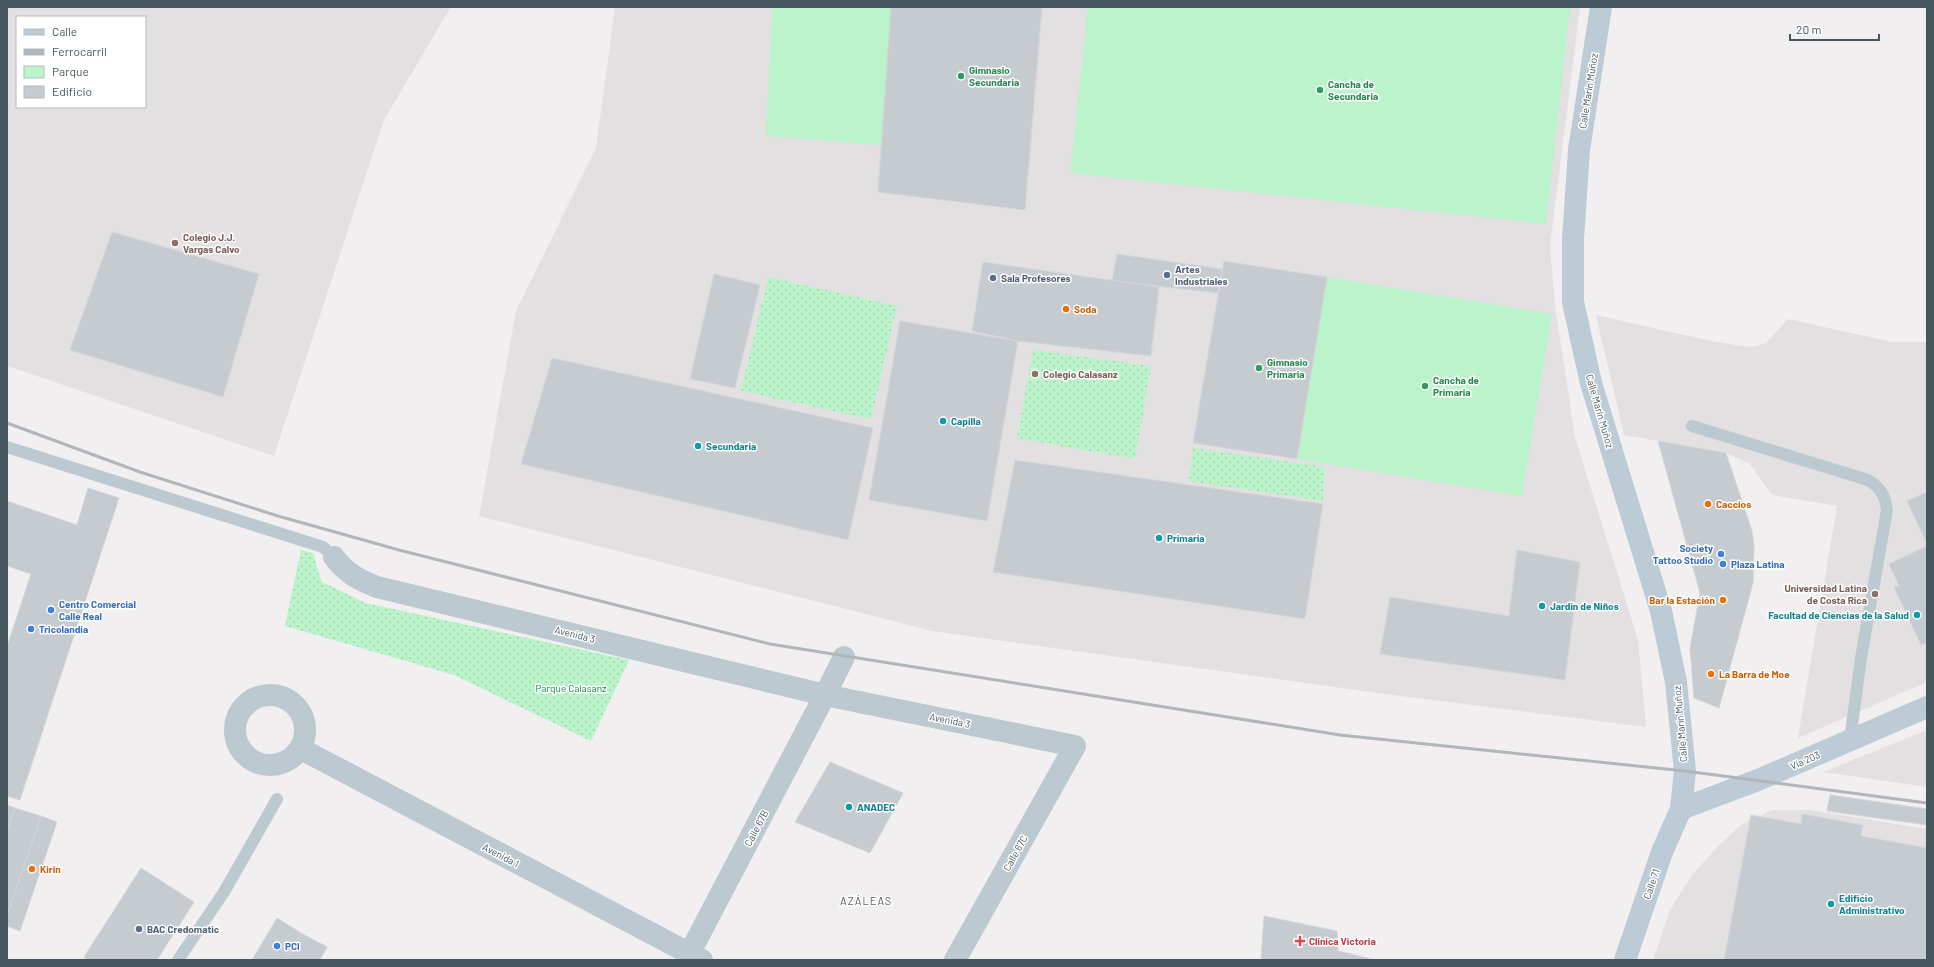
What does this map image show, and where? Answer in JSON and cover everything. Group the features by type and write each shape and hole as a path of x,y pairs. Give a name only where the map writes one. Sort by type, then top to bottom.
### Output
{"street":[{"name":"Calle Marín Muñoz","path":"1601,7 1579,150 1573,239 1573,302 1591,383 1661,611 1675,674 1682,726 1685,771 1681,809"},
{"name":"Avenida 3","path":"334,557 342,568 358,579 377,587 825,695 1075,746"},
{"path":"825,695 844,657"},
{"name":"Calle 67B","path":"692,958 825,695"},
{"name":"Vía 203","path":"1681,809 1758,780 1927,707"},
{"name":"Calle 67C","path":"955,960 1075,746"},
{"name":"Avenida 1","path":"301,749 692,958"},
{"name":"Calle 71","path":"1625,960 1662,852 1681,809"}],"lane":[{"path":"1692,426 1868,480 1879,487 1886,499 1887,510 1861,658 1850,740"},
{"path":"7,447 323,547 334,557"},
{"path":"178,960 224,892 277,799"}],"shaded area":[{"name":"Colegio J.J. Vargas Calvo","path":"7,7 451,7 384,120 274,456 7,366"},
{"name":"Colegio Calasanz","path":"615,7 1580,7 1550,246 1555,306 1575,437 1638,640 1646,727 1385,694 932,631 479,516 516,311 596,148"},
{"name":"Universidad Latina de Costa Rica","path":"1596,315 1711,341 1752,347 1766,343 1788,319 1892,342 1927,342 1927,682 1798,738 1837,506 1772,495 1750,464 1726,453 1624,435"},
{"path":"1927,730 1927,787 1823,772"},
{"name":"Edificio Administrativo","path":"1772,810 1811,810 1927,829 1927,960 1653,960 1670,910 1692,875 1721,843 1741,825"}],"green space":[{"path":"772,7 891,7 881,145 766,136"},
{"name":"Cancha de Secundaria","path":"1088,7 1570,7 1546,224 1070,173"},
{"path":"768,277 897,306 871,419 741,391"},
{"name":"Cancha de Primaria","path":"1327,277 1552,314 1522,496 1297,459"},
{"path":"1033,350 1151,366 1135,459 1017,438"},
{"path":"1193,448 1325,467 1323,501 1189,481"},
{"name":"Parque Calasanz","path":"301,550 313,553 322,582 366,603 629,660 591,741 454,675 285,626"}],"building":[{"name":"Gimnasio Secundaria","path":"891,7 1042,7 1025,210 878,192"},
{"path":"112,232 259,274 223,397 70,350"},
{"name":"Artes Industriales","path":"1117,254 1222,269 1218,293 1112,281"},
{"name":"Gimnasio Primaria","path":"1224,261 1327,277 1297,459 1193,443"},
{"name":"Soda","path":"983,262 1159,287 1151,356 1018,341 972,331"},
{"path":"714,274 760,285 735,388 690,379"},
{"name":"Capilla","path":"900,321 1018,341 987,521 869,500"},
{"name":"Secundaria","path":"552,358 873,428 848,540 521,464"},
{"name":"Plaza Latina","path":"1658,441 1726,453 1752,531 1754,546 1753,583 1719,708 1694,698 1690,648 1700,593"},
{"name":"Primaria","path":"1015,460 1323,504 1305,619 993,572"},
{"name":"Centro Comercial Calle Real","path":"88,488 119,498 20,800 7,796 7,647 31,574 7,566 7,501 77,525"},
{"path":"1927,492 1927,544 1907,501"},
{"name":"Facultad de Ciencias de la Salud","path":"1927,546 1927,643 1921,645 1894,587 1899,586 1889,564"},
{"name":"Jardín de Niños","path":"1517,550 1580,562 1565,680 1380,654 1390,597 1509,616"},
{"name":"ANADEC","path":"830,762 903,793 870,853 795,822"},
{"path":"1830,795 1927,809 1927,825 1827,811"},
{"path":"7,805 15,808 7,830"},
{"path":"15,808 41,816 7,916 7,830"},
{"name":"Edificio Administrativo","path":"1802,814 1863,825 1861,836 1927,848 1927,960 1724,960 1751,815 1801,824"},
{"name":"Kirin","path":"41,816 57,822 20,931 7,926 7,916"},
{"name":"BAC Credomatic","path":"141,868 194,902 157,960 88,960 84,957"},
{"name":"Clínica Victoria","path":"1264,916 1337,931 1338,951 1376,960 1261,960"},
{"name":"PCI","path":"277,918 301,933 285,960 252,960"},
{"path":"301,933 327,947 320,960 285,960"}],"railway":[{"path":"7,423 140,472 278,516 399,550 770,644 1340,735 1685,771 1927,803"}],"place":[{"name":"Gimnasio Secundaria","path":"961,76"},
{"name":"Cancha de Secundaria","path":"1320,90"},
{"name":"Colegio J.J. Vargas Calvo","path":"175,243"},
{"name":"Artes Industriales","path":"1167,275"},
{"name":"Sala Profesores","path":"993,278"},
{"name":"Soda","path":"1066,309"},
{"name":"Gimnasio Primaria","path":"1259,368"},
{"name":"Colegio Calasanz","path":"1035,374"},
{"name":"Cancha de Primaria","path":"1425,386"},
{"name":"Capilla","path":"943,421"},
{"name":"Secundaria","path":"698,446"},
{"name":"Caccios","path":"1708,504"},
{"name":"Primaria","path":"1159,538"},
{"name":"Society Tattoo Studio","path":"1721,554"},
{"name":"Plaza Latina","path":"1723,564"},
{"name":"Universidad Latina de Costa Rica","path":"1875,594"},
{"name":"Bar la Estación","path":"1723,600"},
{"name":"Jardín de Niños","path":"1542,606"},
{"name":"Centro Comercial Calle Real","path":"51,610"},
{"name":"Facultad de Ciencias de la Salud","path":"1917,615"},
{"name":"Tricolandia","path":"31,629"},
{"name":"La Barra de Moe","path":"1711,674"},
{"name":"ANADEC","path":"849,807"},
{"name":"Kirin","path":"32,869"},
{"name":"Edificio Administrativo","path":"1831,904"},
{"name":"BAC Credomatic","path":"139,929"},
{"name":"Clínica Victoria","path":"1300,941"},
{"name":"PCI","path":"277,946"}],"district":[{"name":"AZÁLEAS","path":"866,901"}]}
